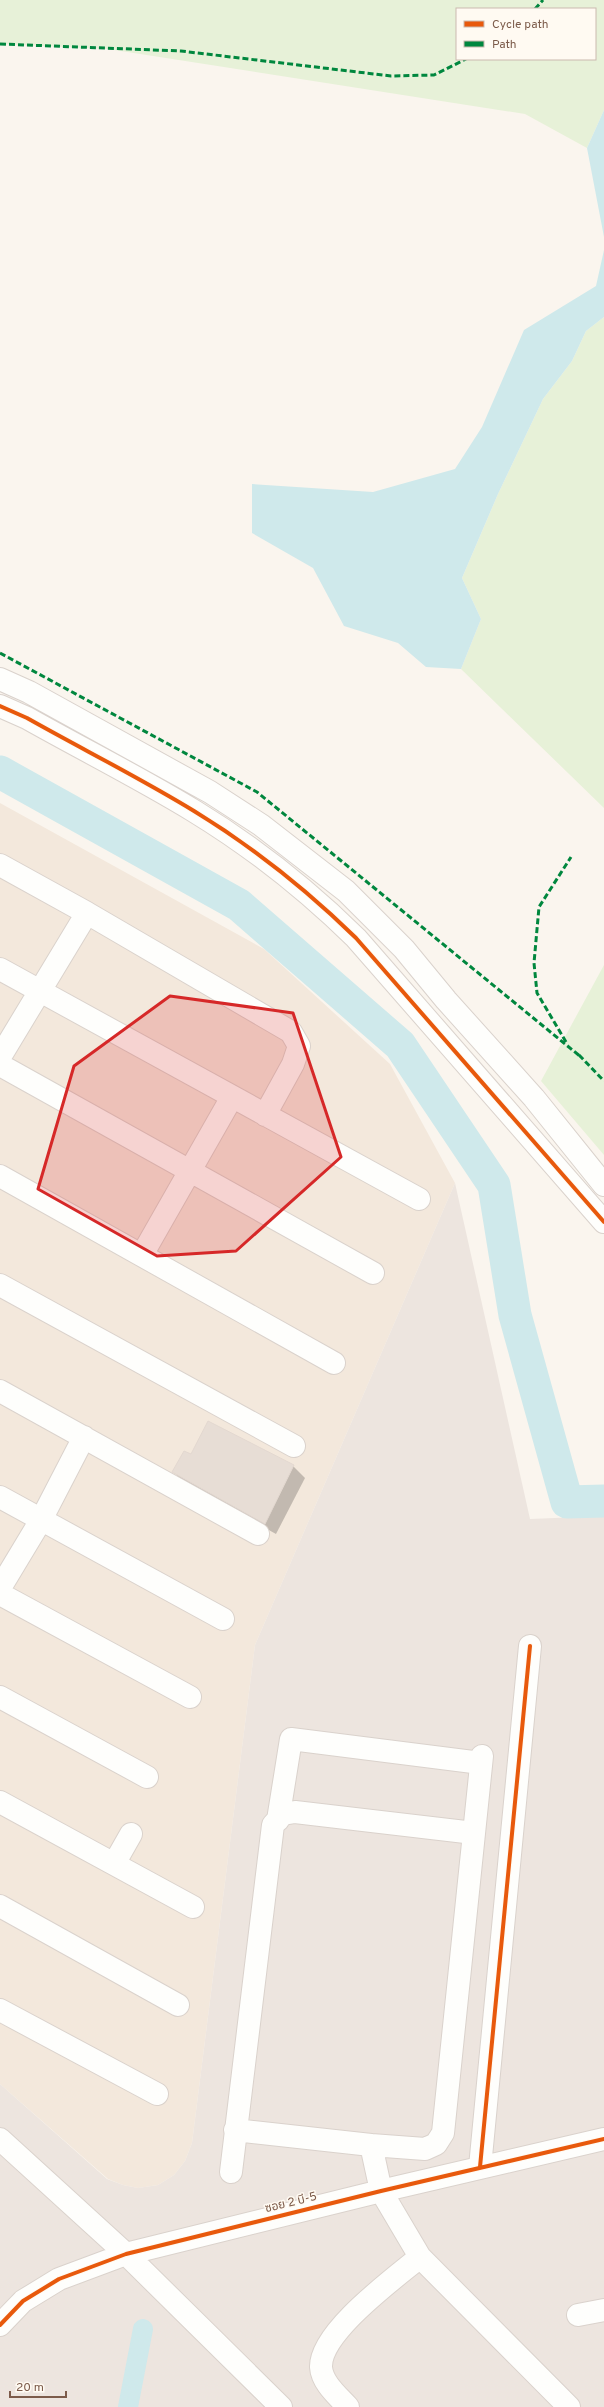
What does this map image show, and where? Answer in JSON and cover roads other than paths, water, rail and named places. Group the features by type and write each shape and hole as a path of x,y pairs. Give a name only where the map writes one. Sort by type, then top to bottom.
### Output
{"street":[{"path":"0,679 29,692 210,792 261,825 346,891 404,949 446,1000 534,1098 604,1185"},
{"path":"0,706 27,718 194,811 241,842 321,903 356,938 604,1222"},
{"path":"0,865 87,913 291,1032 299,1046 294,1064 265,1115"},
{"path":"0,1057 87,913"},
{"path":"0,969 419,1199"},
{"path":"0,1065 373,1273"},
{"path":"142,1255 232,1097"},
{"path":"0,1176 334,1363"},
{"path":"0,1285 294,1446"},
{"path":"0,1391 258,1534"},
{"path":"0,1588 41,1520 84,1438"},
{"path":"0,1497 223,1619"},
{"path":"0,1594 190,1697"},
{"path":"480,2168 530,1646"},
{"path":"0,1697 147,1777"},
{"path":"235,2130 371,2145 425,2149 436,2144 443,2133 481,1760 291,1739 278,1820"},
{"path":"0,1802 192,1907"},
{"path":"231,2172 273,1825 283,1814 295,1812 474,1832"},
{"path":"114,1864 131,1834"},
{"path":"0,1906 178,2005"},
{"path":"0,2010 157,2094"},
{"path":"0,2139 126,2254 281,2407"},
{"name":"ซอย 2 บี-5","path":"0,2325 23,2301 59,2278 126,2254 381,2190 604,2139"},
{"path":"371,2145 381,2190 420,2257 569,2407"},
{"path":"348,2407 329,2387 321,2367 327,2348 337,2330 367,2302 420,2257"},
{"path":"578,2315 604,2310"}],"water":[{"path":"604,110 604,237 587,148"},
{"path":"604,250 604,317 586,331 572,361 543,399 498,494 462,578 481,619 461,669 426,667 398,643 344,626 313,568 252,533 252,484 373,492 455,469 482,427 524,330 596,286"}],"waterway":[{"path":"0,772 239,905 400,1045 494,1185 515,1315 567,1502 604,1501"},
{"path":"128,2407 143,2329"}]}
